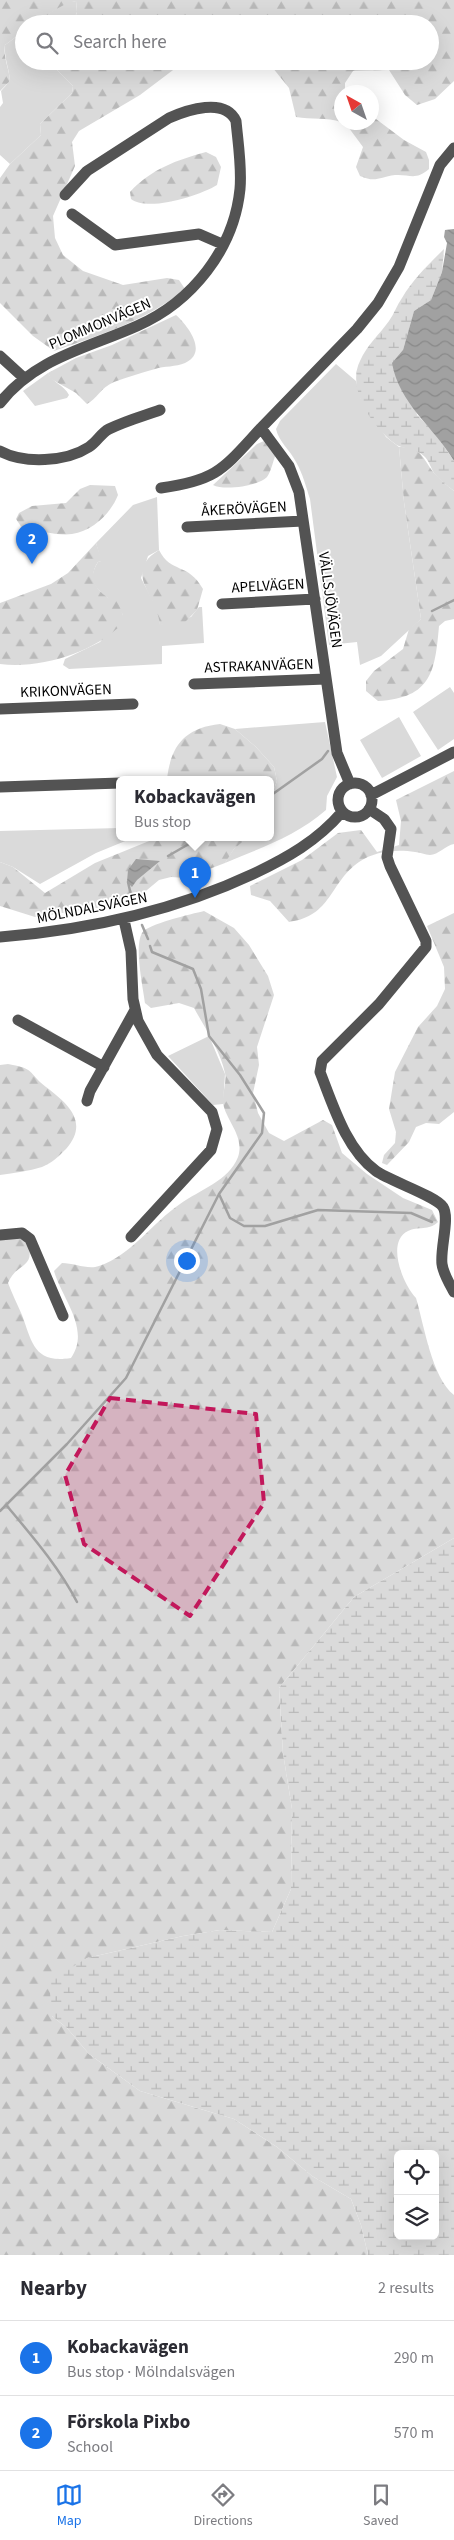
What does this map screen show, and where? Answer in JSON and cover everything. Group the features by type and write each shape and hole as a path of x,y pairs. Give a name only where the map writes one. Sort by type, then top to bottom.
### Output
{"street":[{"name":"PLOMMONVÄGEN","path":"0,403 24,378 40,366 75,349 138,326 165,312 203,277 232,223 240,189 234,114 227,109 208,108 182,112 169,118 87,171 65,195"},
{"path":"161,488 191,484 224,468 357,329 378,303 400,267 440,165 454,148"},
{"path":"72,214 115,245 199,234 222,244"},
{"path":"0,356 24,378"},
{"path":"0,451 26,460 44,460 79,452 89,447 107,430 160,410"},
{"name":"VÄLLSJÖVÄGEN","path":"261,428 289,466 295,478 315,599 337,753 350,784"},
{"name":"ÅKERÖVÄGEN","path":"187,527 303,521"},
{"name":"APELVÄGEN","path":"222,604 315,599"},
{"name":"ASTRAKANVÄGEN","path":"194,684 326,679"},
{"name":"KRIKONVÄGEN","path":"0,709 133,704"},
{"path":"371,795 454,752"},
{"path":"0,787 116,783"},
{"path":"350,784 362,784 371,795 370,809 356,817 349,816 342,812 338,806 338,796 342,789 350,784"},
{"path":"370,809 384,819 391,830 387,857 426,941 426,947 379,1004 322,1061 320,1072 355,1150 365,1161 390,1180 433,1198 442,1206 446,1219 442,1240 442,1266 454,1292"},
{"name":"MÖLNDALSVÄGEN","path":"0,937 43,933 124,920 147,914 230,885 280,861 311,842 342,812"},
{"path":"124,920 131,951 135,1010 147,1039 157,1055 206,1104 216,1119 217,1129 211,1150 131,1237"},
{"path":"87,1101 135,1010"},
{"path":"18,1020 104,1067"},
{"path":"0,1235 22,1233 30,1239 63,1316"}],"highlighted area":[{"path":"110,1398 256,1414 264,1503 190,1616 84,1544 65,1475"}],"green space":[{"path":"0,0 454,0 454,81 435,99 417,105 405,95 389,70 439,70 439,15 76,15 76,1 68,3 47,15 15,15 15,38 5,45 10,81 0,91"},
{"path":"76,1 76,15 47,15 64,3"},
{"path":"15,38 15,70 57,70 73,86 72,93 40,124 41,135 10,164 0,155 0,107 3,103 1,91 10,81 5,45"},
{"path":"57,70 173,70 140,95 79,131 72,142 75,166 53,216 55,238 63,255 83,271 123,285 167,278 179,280 185,289 155,310 123,326 54,351 33,336 0,303 0,178 10,164 41,135 40,124 72,93 73,86"},
{"path":"274,70 389,70 353,71 345,85 334,85 334,121 296,117 289,88"},
{"path":"379,121 404,140 426,152 429,160 429,169 416,176 395,175 374,179 365,178 360,176 356,167 363,147 350,130 379,130"},
{"path":"206,152 216,157 221,167 217,185 198,194 174,201 149,204 139,203 131,199 130,192 156,171 185,158"},
{"path":"444,249 442,272 431,300 414,311 403,350 417,415 435,433 454,461 454,491 436,476 425,457 397,445 386,436 364,407 356,383 360,361 366,350 389,321 411,284"},
{"path":"176,315 190,332 196,346 192,358 185,363 159,368 114,382 105,387 87,404 76,393 51,379 48,373 76,358 112,345"},
{"path":"336,364 356,381 361,399 386,437 399,447 404,502 421,619 381,656 360,665 357,642 329,645 310,499 294,458 276,429 280,421"},
{"path":"48,373 69,395 67,398 35,406 23,391"},
{"path":"264,441 276,454 267,477 256,483 241,487 225,488 213,485 257,444"},
{"path":"399,447 413,449 422,455 438,477 454,491 454,619 445,621 439,626 432,669 420,688 396,699 378,701 366,691 366,681 374,671 403,649 409,629 421,619 404,502"},
{"path":"90,485 115,486 118,495 106,514 87,529 72,534 54,534 22,528 16,519 19,513 32,506 66,503 80,489"},
{"path":"157,497 159,550 148,556 141,578 159,613 160,625 191,617 199,607 202,607 204,643 162,646 162,664 69,669 63,665 65,659 100,642 123,615 95,586 93,571 98,562 101,561 96,543 133,505"},
{"path":"96,543 102,561 98,562 93,578 100,592 110,599 116,597 123,615 122,624 96,643 66,657 32,664 0,664 0,603 51,584 68,573"},
{"path":"159,550 174,566 191,575 203,589 197,610 183,624 160,625 158,614 144,584 142,576 143,567 148,559"},
{"path":"450,687 454,693 454,739 438,750 413,712"},
{"path":"399,717 421,756 382,778 360,740"},
{"path":"325,722 337,777 327,796 326,810 315,819 290,834 225,863 238,844 243,841 274,841 274,789 277,781 274,767 256,747 235,729"},
{"path":"220,724 235,729 256,747 274,767 277,781 274,789 274,776 168,776 172,757 182,740 189,734 208,726"},
{"path":"454,771 454,844 433,855 419,852 394,851 379,853 365,858 349,870 322,906 303,919 289,922 270,901 251,895 250,886 302,860 338,833 361,830 377,852 399,845 401,821 396,800"},
{"path":"116,828 116,841 125,841 96,853 40,884 13,867 0,862 0,831"},
{"path":"149,841 243,841 234,849 225,863 186,878 171,877 159,880 141,895 123,904 35,917 0,906 0,862 13,867 45,893 95,863"},
{"path":"204,911 234,928 249,945 268,976 274,995 257,1047 259,1065 253,1093 258,1113 269,1133 284,1141 323,1120 332,1125 342,1153 367,1174 403,1198 432,1210 438,1222 435,1225 408,1231 401,1237 397,1254 406,1284 416,1298 434,1364 446,1387 454,1395 454,1538 354,1597 279,1688 283,1753 292,1809 291,1889 272,1932 220,1930 183,1936 87,1958 52,2016 67,2028 89,2054 140,2091 234,2119 277,2147 312,2176 351,2199 361,2225 368,2255 0,2255 0,1233 27,1240 30,1256 28,1261 16,1271 8,1283 32,1342 36,1349 49,1358 71,1358 78,1336 77,1325 54,1271 62,1263 95,1267 111,1261 132,1247 170,1212 221,1179 234,1165 238,1157 239,1142 223,1103 225,1073 216,1048 194,1008 179,1003 151,1008 145,1003 140,967 139,948 142,933 152,926"},
{"path":"454,913 454,1112 439,1124 426,1123 416,1127 409,1142 387,1165 382,1163 384,1155 395,1143 396,1132 389,1109 395,1072 418,1027 437,1006 445,989 444,967 427,926"},
{"path":"209,1036 225,1074 223,1104 213,1105 168,1056"},
{"path":"8,1064 30,1072 61,1100 73,1114 76,1130 73,1139 66,1149 49,1163 32,1170 0,1175 0,1065"},
{"path":"454,1538 454,2255 368,2255 361,2225 351,2199 312,2176 277,2147 234,2119 140,2091 89,2054 67,2028 52,2016 49,1981 87,1958 183,1936 220,1930 272,1932 291,1889 292,1809 283,1753 279,1688 354,1597"}],"water":[{"path":"454,229 454,461 409,403 396,378 392,363 403,350 414,311 431,300 442,272 447,243 444,237 445,230"},
{"path":"136,859 160,861 137,880 132,887 127,882 128,870"}],"waterway":[{"path":"432,611 454,600"},
{"path":"274,793 322,759 328,751"},
{"path":"168,856 194,841"},
{"path":"128,882 133,904"},
{"path":"142,925 148,939"},
{"path":"0,1511 67,1444 126,1378 219,1194 262,1133 264,1113 240,1075 209,1036 201,989 193,969 152,952 150,946"},
{"path":"219,1194 230,1218 244,1226 265,1226 318,1210 411,1213 432,1222"},
{"path":"7,1506 54,1564 77,1602"}],"place":[{"name":"Förskola Pixbo","path":"32,564"},
{"name":"Kobackavägen","path":"195,898"}]}
